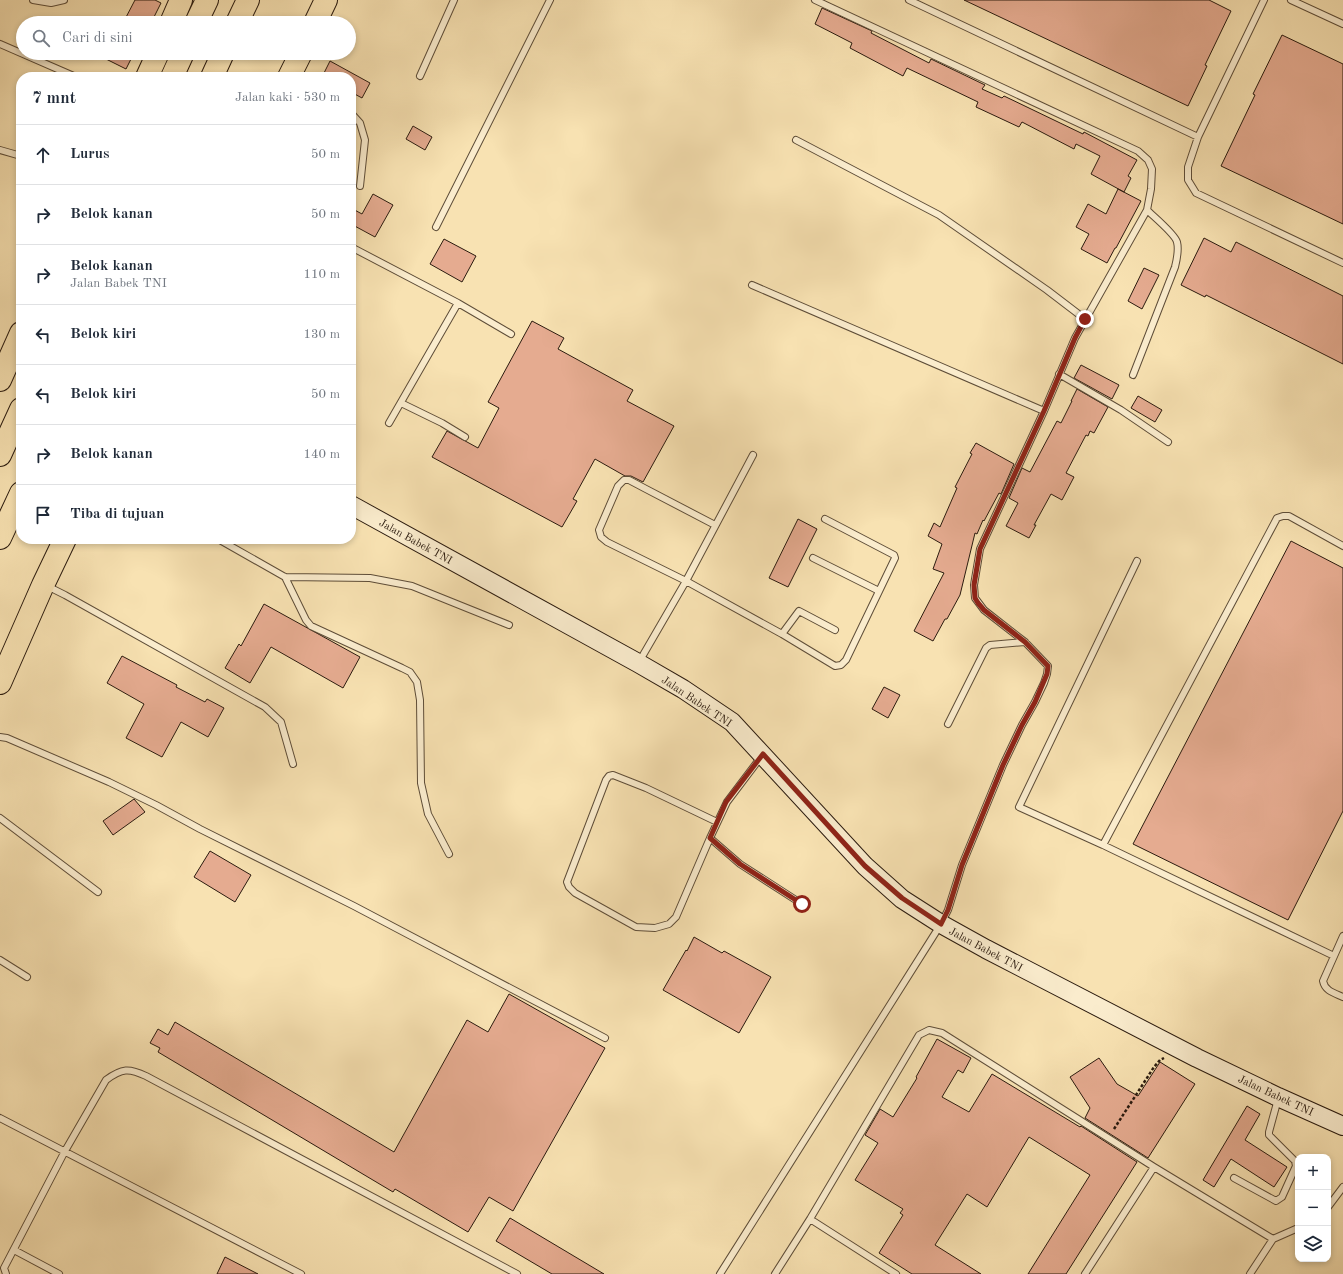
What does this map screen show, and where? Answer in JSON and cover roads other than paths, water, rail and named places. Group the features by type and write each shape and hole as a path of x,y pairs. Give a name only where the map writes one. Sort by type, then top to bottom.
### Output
{"highway":[{"path":"174,16 181,0"},
{"path":"199,16 207,0"},
{"path":"240,16 248,0"},
{"path":"318,16 326,0"},
{"path":"149,72 155,60"},
{"path":"174,72 180,60"},
{"path":"214,72 220,60"},
{"path":"292,72 298,60"},
{"path":"4,366 16,343"},
{"path":"0,455 16,420"},
{"path":"0,538 16,504"},
{"path":"0,684 43,584 63,544"}],"street":[{"name":"Jalan Babek TNI","path":"356,508 638,663 683,689 732,722 865,866 902,898 941,924 1197,1058 1343,1126"}],"lane":[{"path":"33,0 51,2 64,0"},
{"path":"420,76 454,0"},
{"path":"436,226 550,0"},
{"path":"720,1274 941,924 948,910 962,865 1003,765 1035,702 1047,674 1048,666 1025,642 984,610 975,598 974,585 980,549 1085,319 1147,210 1151,189 1152,169 1148,160 1138,152 815,0"},
{"path":"909,0 1198,138"},
{"path":"1264,0 1198,138 1188,167 1188,180 1196,193 1343,263"},
{"path":"1291,0 1343,24"},
{"path":"0,44 16,51"},
{"path":"37,60 64,72"},
{"path":"356,119 360,123 366,140 360,186"},
{"path":"796,140 939,215 1047,290 1085,319"},
{"path":"0,150 16,155"},
{"path":"1133,375 1175,267 1178,254 1177,241 1173,235 1147,210"},
{"path":"356,250 458,303 511,334"},
{"path":"752,285 1044,411"},
{"path":"389,423 458,303"},
{"path":"1059,374 1121,410 1168,442"},
{"path":"401,403 442,423 465,437"},
{"path":"638,663 686,580 753,455"},
{"path":"715,524 629,480 624,480 618,486 599,530 601,537 607,542 686,580 782,634 835,666 841,665 846,660 896,558 894,555 825,520"},
{"path":"1103,845 1277,518 1289,516 1343,546"},
{"path":"227,544 285,577 370,578 412,586 509,625"},
{"path":"813,558 879,591"},
{"path":"1137,561 1019,807 1103,845 1334,956"},
{"path":"285,577 306,620 311,626 410,672 417,682 420,700 420,783 428,814 449,854"},
{"path":"43,584 265,707 280,722 293,764"},
{"path":"782,634 799,611 835,630"},
{"path":"948,724 986,648 990,645 1025,642"},
{"path":"0,737 8,738 55,758 156,805 200,829 361,910 605,1038"},
{"path":"717,822 646,788 613,775 608,776 568,882 569,887 575,893 636,926 655,928 669,924 676,917 726,802 763,754"},
{"path":"0,818 98,892"},
{"path":"710,838 740,864 802,904"},
{"path":"1343,936 1323,981 1328,990 1343,997"},
{"path":"0,960 27,977"},
{"path":"775,1274 810,1219 919,1035 929,1030 942,1033 1154,1167 1273,1239"},
{"path":"4,1270 65,1151 106,1080 116,1073 125,1070 134,1070 517,1274"},
{"path":"1234,1178 1276,1201 1282,1197 1296,1166 1295,1161 1269,1135 1278,1097"},
{"path":"0,1118 301,1274"},
{"path":"1085,1274 1154,1167"},
{"path":"1331,1203 1343,1187"},
{"path":"810,1219 896,1274"},
{"path":"1250,1274 1273,1239 1295,1229"},
{"path":"14,1250 59,1274"}]}
